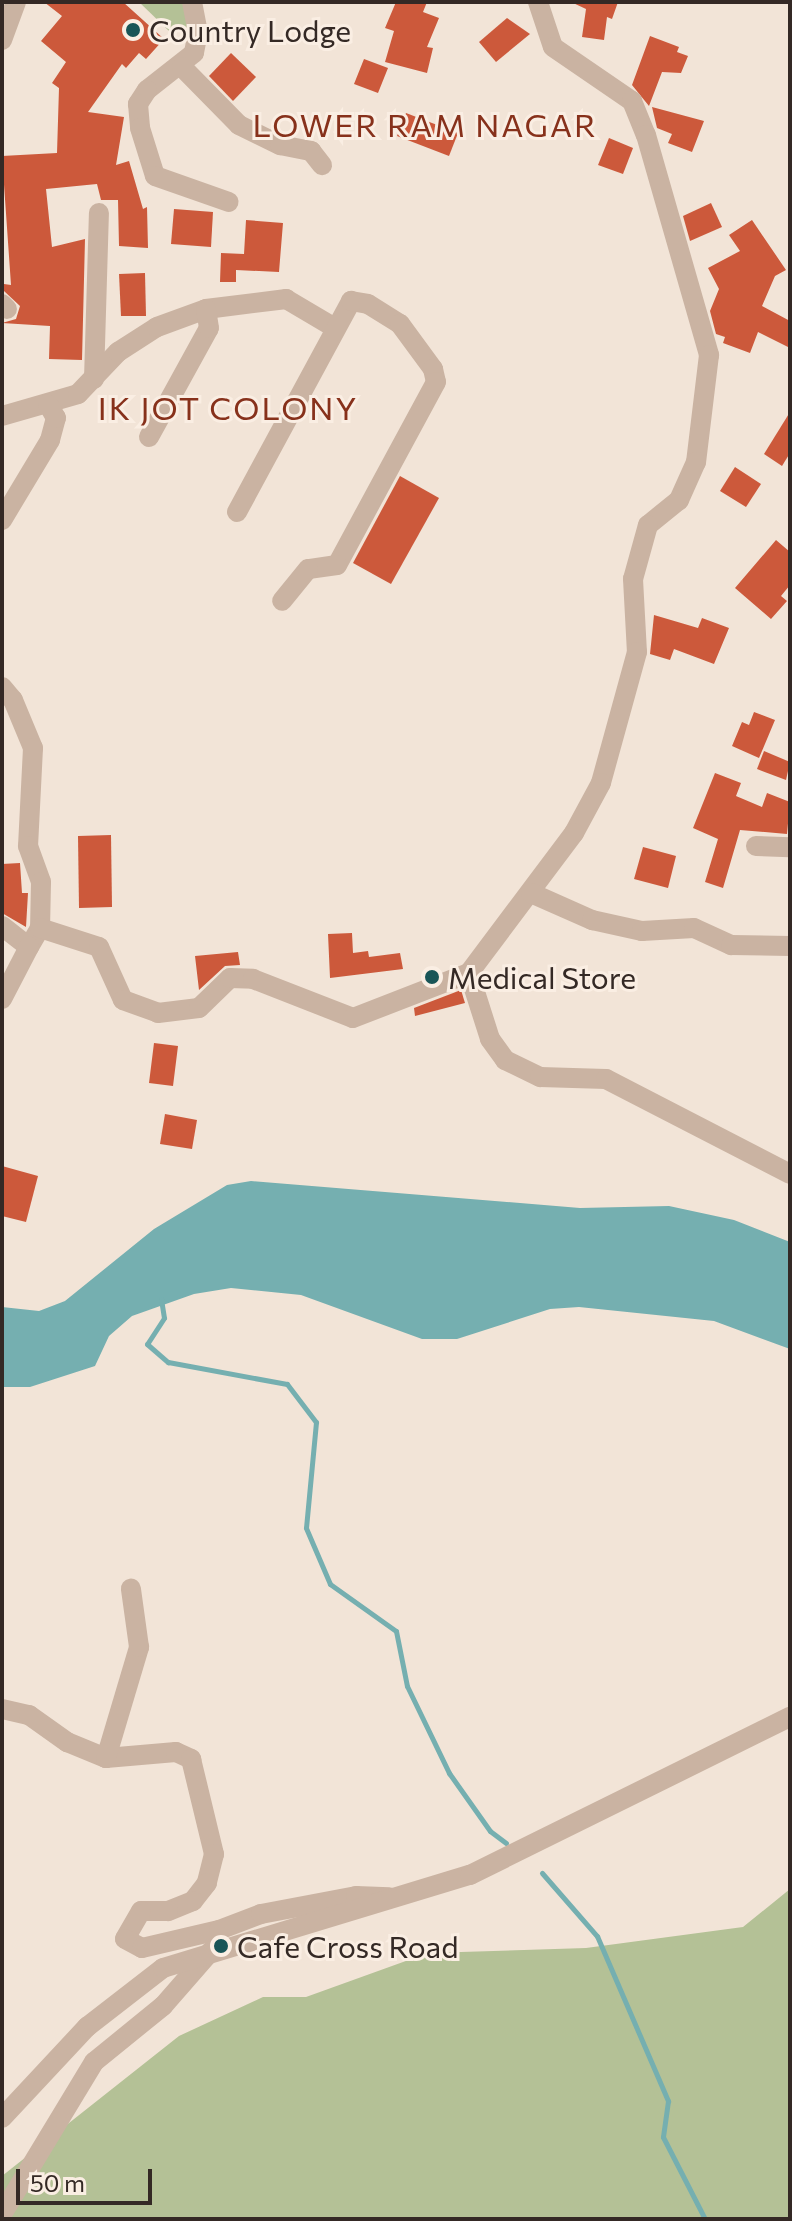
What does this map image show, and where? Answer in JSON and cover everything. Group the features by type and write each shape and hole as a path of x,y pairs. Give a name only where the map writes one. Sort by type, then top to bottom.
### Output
{"street":[{"path":"2,40 16,2"},
{"path":"192,2 198,32 194,53 182,67 147,90 138,104 155,176 229,202"},
{"path":"40,928 99,947 123,1000 158,1013 199,1008 230,978 253,979 353,1018 469,973 531,893 601,783 637,652 633,579 648,525 679,500 696,462 709,355 646,135 632,101 553,47 538,2"},
{"path":"182,67 239,125 280,145 311,151 322,165"},
{"path":"94,379 99,213"},
{"path":"2,416 78,394 118,352 144,335 206,309 286,299 335,328"},
{"path":"237,512 351,301 368,304 400,324 433,369 436,382 337,565 308,569 282,601"},
{"path":"149,437 209,328 206,309"},
{"path":"2,520 50,440 56,418 48,404"},
{"path":"2,687 13,700 33,748 28,846 41,882 40,928 2,999"},
{"path":"756,846 790,847"},
{"path":"531,893 617,926 642,931 694,928 731,945 790,946"},
{"path":"2,926 29,947"},
{"path":"469,973 490,1039 505,1060 540,1077 606,1079 790,1174"},
{"path":"106,1758 139,1647 131,1589"},
{"path":"2,1709 29,1715 67,1742 106,1758 176,1752 191,1759 214,1854 207,1883 193,1901 168,1911 141,1911 125,1939 142,1948 322,1902 356,1896 405,1898"},
{"path":"2,2118 87,2027 163,1968 211,1951 405,1898 513,1856 790,1717"},
{"path":"2,2214 94,2062 163,2006 211,1951"}],"green space":[{"path":"139,2 184,2 190,28 169,31"},
{"path":"790,1889 790,2219 2,2219 2,2176 179,2036 263,1997 306,1997 428,1953 586,1948 743,1927"}],"water":[{"path":"251,1181 580,1208 669,1206 734,1220 790,1242 790,1349 714,1321 579,1307 550,1309 457,1339 422,1339 301,1295 231,1288 194,1294 132,1316 109,1336 95,1366 30,1387 2,1387 2,1307 39,1311 65,1301 154,1229 227,1185"}],"building":[{"path":"44,2 123,2 164,39 146,59 139,53 126,68 122,64 88,112 124,117 116,165 129,161 143,209 147,207 148,248 119,246 118,200 101,200 97,184 46,189 52,247 85,239 82,360 49,359 50,326 2,323 16,319 20,306 4,291 4,284 11,285 2,156 57,153 59,88 52,83 66,62 41,41 62,16"},
{"path":"396,2 427,2 423,12 439,18 427,47 433,48 427,73 385,62 394,31 385,28"},
{"path":"571,2 618,2 612,19 607,17 604,40 582,37 586,9"},
{"path":"507,18 530,34 496,62 479,42"},
{"path":"650,36 679,47 677,52 688,56 681,73 662,72 649,106 632,85"},
{"path":"231,53 256,77 233,101 209,76"},
{"path":"364,59 388,68 378,93 354,84"},
{"path":"652,107 704,121 692,152 668,143 672,134 657,128"},
{"path":"406,113 458,133 449,156 397,136"},
{"path":"609,138 633,148 623,174 598,165"},
{"path":"711,203 722,227 690,241 683,216"},
{"path":"174,209 213,212 211,247 171,244"},
{"path":"246,220 283,223 279,272 236,270 236,282 220,282 221,253 244,254"},
{"path":"752,220 786,270 775,276 762,306 790,321 790,348 758,332 750,353 723,343 725,337 716,334 710,311 719,289 708,268 740,251 729,235"},
{"path":"145,273 146,316 121,316 119,274"},
{"path":"790,412 790,453 782,466 764,454"},
{"path":"735,467 761,484 746,507 720,491"},
{"path":"400,476 439,498 391,584 353,563"},
{"path":"776,540 790,552 790,585 781,596 787,601 771,619 735,588"},
{"path":"654,615 698,628 702,618 729,628 714,664 674,649 670,660 650,654"},
{"path":"754,712 775,720 759,758 732,746 742,722 749,725"},
{"path":"764,751 790,762 786,780 757,769"},
{"path":"715,773 741,783 736,796 762,807 767,793 790,802 787,834 740,830 723,888 705,882 718,839 693,828"},
{"path":"111,835 112,907 79,908 78,836"},
{"path":"643,847 676,856 668,888 634,879"},
{"path":"20,863 22,893 28,893 26,927 2,913 2,864"},
{"path":"352,933 353,953 368,951 369,957 400,953 403,969 330,978 328,934"},
{"path":"238,952 240,965 225,966 199,990 195,956"},
{"path":"461,990 465,1003 415,1016 414,1008"},
{"path":"154,1043 178,1046 173,1086 149,1083"},
{"path":"165,1114 197,1120 192,1149 160,1144"},
{"path":"2,1166 38,1176 26,1222 2,1216"}],"waterway":[{"path":"161,1299 164,1318 147,1344 168,1362 287,1384 316,1422 306,1528 330,1584 396,1631 407,1686 449,1773 490,1831 506,1843"},
{"path":"542,1873 597,1936 668,2101 663,2137 705,2219"}],"place":[{"name":"Country Lodge","path":"133,30"},
{"name":"Medical Store","path":"432,977"},
{"name":"Cafe Cross Road","path":"221,1946"}],"district":[{"name":"LOWER RAM NAGAR","path":"425,124"},
{"name":"IK JOT COLONY","path":"228,407"}]}
